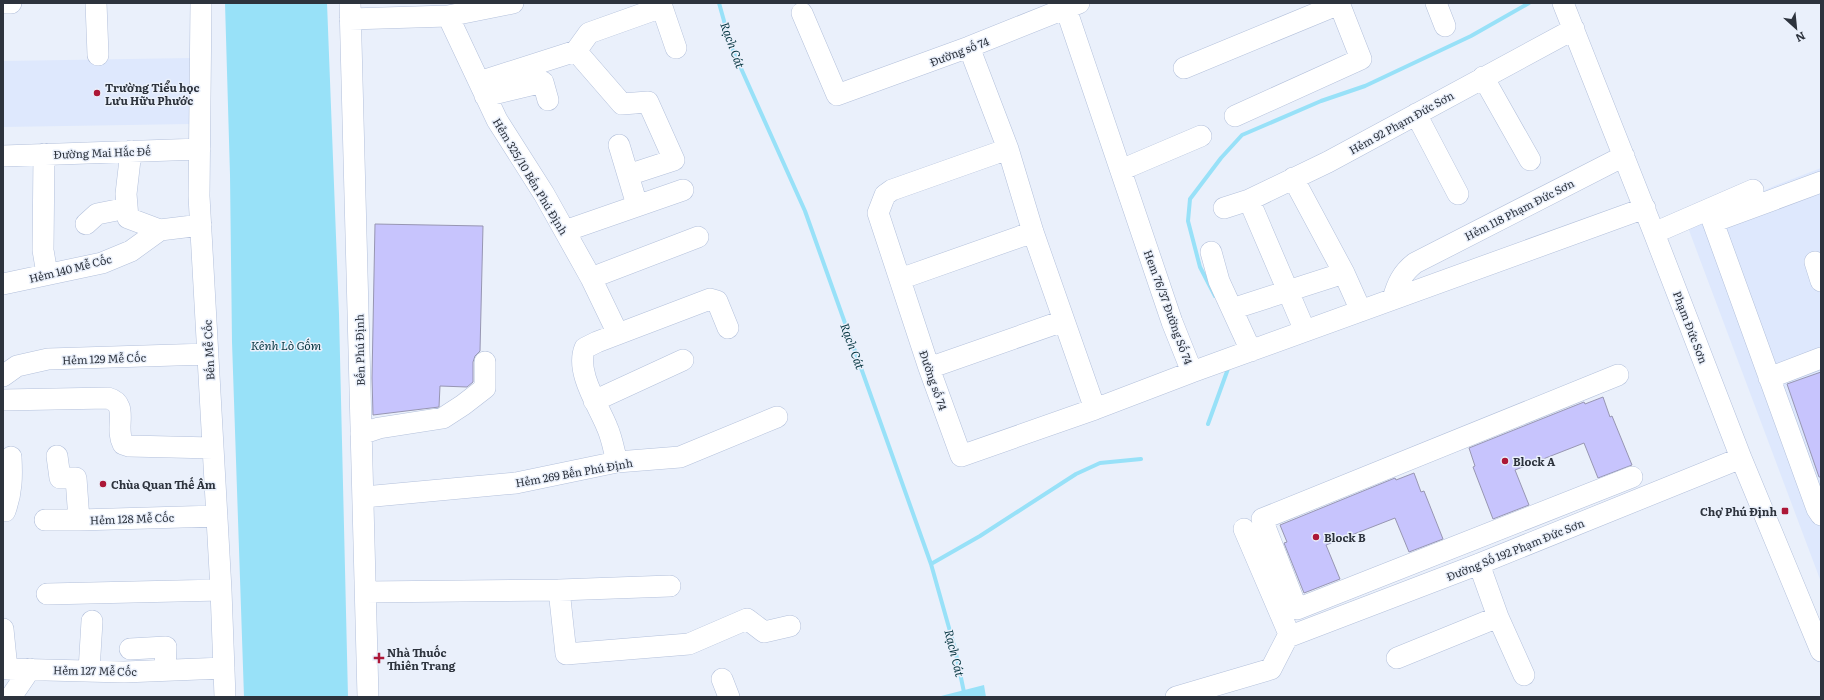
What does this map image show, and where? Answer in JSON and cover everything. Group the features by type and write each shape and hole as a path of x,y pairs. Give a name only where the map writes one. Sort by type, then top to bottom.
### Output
{"street":[{"path":"3,3 11,3"},
{"path":"96,3 98,55"},
{"name":"Bến Mễ Cốc","path":"201,3 201,225 221,590 225,697"},
{"path":"350,11 448,16 513,3"},
{"path":"1184,68 1339,3 1361,59 1235,116"},
{"path":"1436,3 1445,26"},
{"name":"Phạm Đức Sơn","path":"1563,3 1645,208 1741,458 1788,573 1815,620 1821,651"},
{"name":"Đường số 74","path":"802,13 837,95 969,47 1070,5"},
{"name":"Hem 76/37 Đường Số 74","path":"961,456 1095,410 1192,372 1172,322 1121,170 1070,5"},
{"path":"482,89 576,51 588,33 662,7 676,48"},
{"name":"Bến Phú Định","path":"350,11 364,497 368,697"},
{"name":"Hẻm 325/10 Bến Phú Định","path":"448,16 497,120 544,194 565,231 591,278 618,334"},
{"name":"Hẻm 92 Phạm Đức Sơn","path":"1224,208 1249,200 1328,162 1574,29"},
{"path":"969,47 1008,149 1033,232 1095,410"},
{"path":"576,51 622,104 648,102 674,160 628,175"},
{"path":"1483,77 1530,160"},
{"path":"482,89 543,82 548,100"},
{"path":"1416,114 1458,194"},
{"path":"1121,170 1201,136"},
{"path":"619,145 637,205"},
{"name":"Đường Mai Hắc Đế","path":"3,156 200,149"},
{"name":"Đường số 74","path":"961,456 929,368 878,212 885,195 896,188 1008,149"},
{"path":"131,151 126,194 128,218 160,230"},
{"path":"44,154 43,250 47,274"},
{"name":"Hẻm 118 Phạm Đức Sơn","path":"1393,299 1400,279 1406,270 1415,263 1624,156"},
{"path":"1293,178 1344,273 1361,311"},
{"path":"1821,182 1713,222 1817,509 1821,515"},
{"path":"565,231 683,190"},
{"path":"1654,233 1753,190"},
{"path":"1249,200 1305,331"},
{"path":"86,224 97,214 127,208"},
{"path":"1192,372 1645,208"},
{"name":"Hẻm 140 Mễ Cốc","path":"3,284 102,263 131,251 160,230 201,225"},
{"path":"900,279 1033,232"},
{"path":"591,278 698,237"},
{"path":"1211,252 1219,281 1251,351"},
{"path":"1232,309 1344,273"},
{"path":"617,462 607,427 594,401 581,362 585,348 710,299 716,300 728,328"},
{"path":"929,368 1063,321"},
{"name":"Hẻm 129 Mễ Cốc","path":"3,376 17,366 48,359 208,354"},
{"path":"1769,378 1821,358"},
{"path":"594,401 683,360"},
{"path":"361,434 379,428 442,418 463,406 484,388 485,362"},
{"path":"1618,375 1262,519 1297,609 1632,477"},
{"path":"3,400 108,398 116,400 120,406 119,437 123,444 129,446 213,448"},
{"name":"Hẻm 269 Bến Phú Định","path":"364,497 516,482 617,462 680,457 777,417"},
{"name":"Hẻm 128 Mễ Cốc","path":"57,456 60,478 76,478 79,520 217,516"},
{"path":"3,511 5,511 10,500 12,484 11,457"},
{"name":"Đường Số 192 Phạm Đức Sơn","path":"1288,637 1479,564 1741,458"},
{"path":"1586,495 1594,517"},
{"path":"46,520 79,520"},
{"path":"1176,697 1271,669 1288,637 1289,634 1244,528"},
{"path":"1479,564 1498,617 1524,675"},
{"path":"366,592 559,590 670,586"},
{"path":"47,594 221,590"},
{"path":"559,590 566,654 688,644 747,619 764,632 790,626"},
{"path":"1397,658 1498,617"},
{"path":"89,671 92,621"},
{"name":"Hẻm 127 Mễ Cốc","path":"3,628 7,669 124,672 224,668"},
{"path":"130,648 166,647 165,670"},
{"path":"11,697 30,669"}],"shaded area":[{"name":"Trường Tiểu học Lưu Hữu Phước","path":"191,58 191,124 3,127 3,61"},
{"path":"1821,168 1821,582 1687,225 1774,186"}],"water":[{"name":"Kênh Lò Gốm","path":"225,3 327,3 339,314 348,697 244,697 232,342 230,175"},
{"path":"984,685 986,697 941,696"}],"building":[{"path":"375,224 483,226 480,351 475,356 473,362 473,382 467,387 440,386 439,407 373,415 372,378"},
{"path":"1821,372 1821,477 1819,477 1787,384"},
{"name":"Block A","path":"1603,397 1610,417 1612,416 1632,465 1598,478 1584,443 1515,470 1529,505 1493,519 1473,467 1475,466 1469,448 1584,402 1585,404"},
{"name":"Block B","path":"1414,473 1421,492 1424,491 1443,539 1409,552 1395,518 1326,545 1340,579 1304,593 1284,543 1287,542 1280,525 1395,478 1396,480"}],"waterway":[{"name":"Rạch Cát","path":"719,3 731,46 805,211 931,564 955,649 965,697"},
{"path":"1215,296 1200,267 1188,221 1190,199 1221,158 1242,135 1321,101 1365,86 1471,36 1529,3"},
{"path":"1208,424 1229,366"},
{"path":"931,564 980,536 1076,474 1100,463 1141,459"}],"place":[{"name":"Trường Tiểu học Lưu Hữu Phước","path":"97,93"},
{"name":"Block A","path":"1505,461"},
{"name":"Chùa Quan Thế Âm","path":"103,484"},
{"name":"Chợ Phú Định","path":"1785,511"},
{"name":"Block B","path":"1316,537"},
{"name":"Nhà Thuốc Thiên Trang","path":"379,658"}]}
